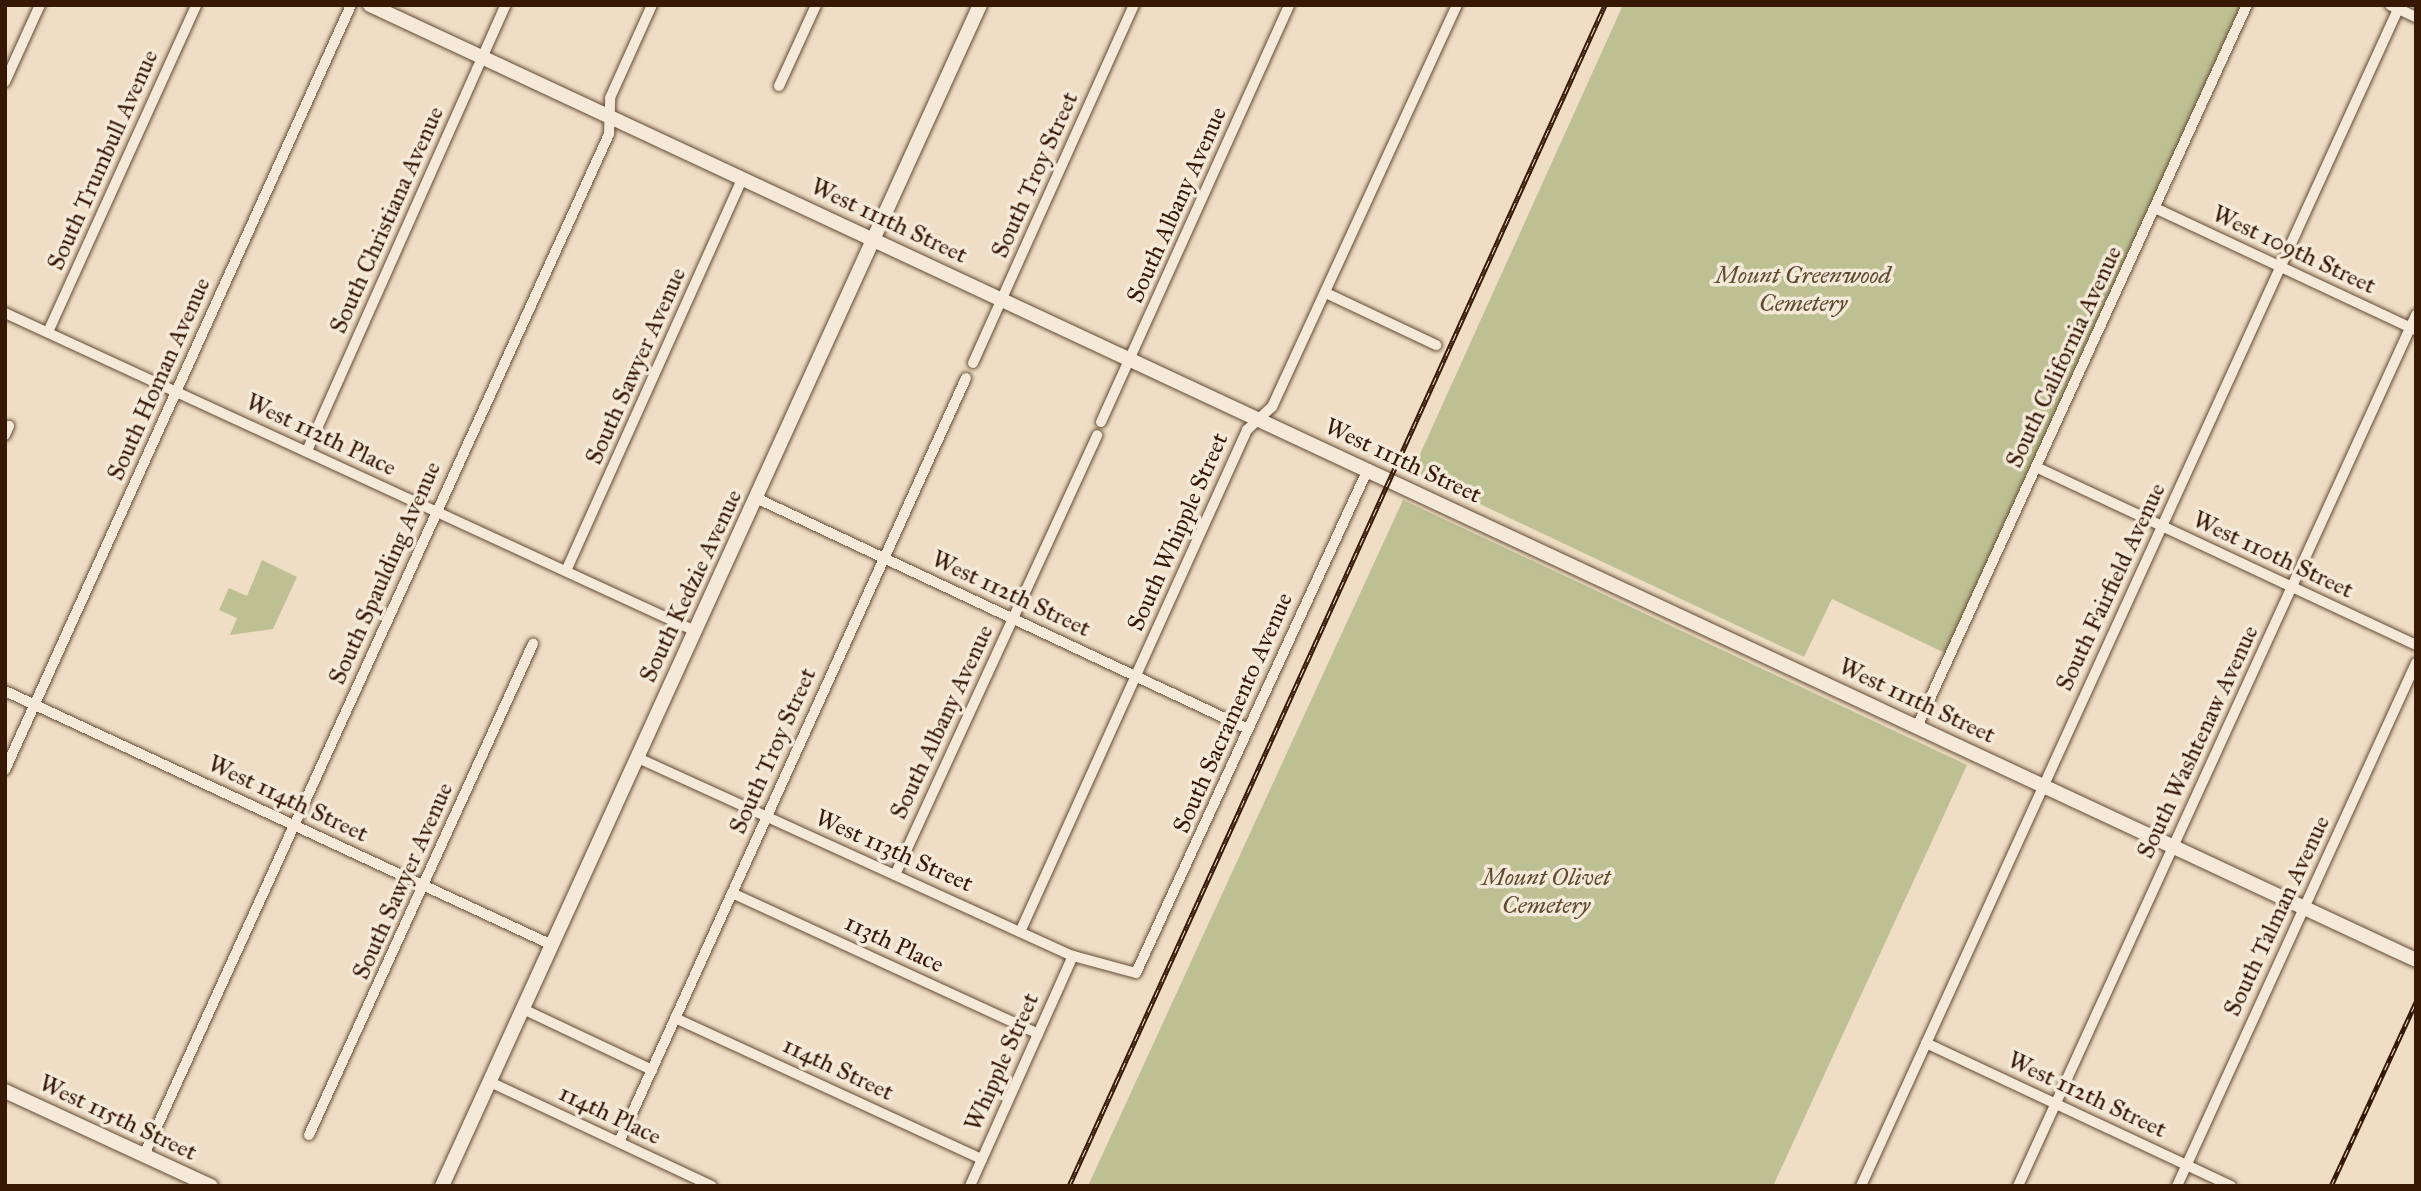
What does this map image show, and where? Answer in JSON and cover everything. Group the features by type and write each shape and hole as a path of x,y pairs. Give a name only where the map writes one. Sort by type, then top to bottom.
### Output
{"main road":[{"name":"West 111th Street","path":"370,5 2416,960"},
{"name":"South Kedzie Avenue","path":"442,1186 980,5"},
{"name":"West 115th Street","path":"5,1091 211,1186"}],"street":[{"path":"5,82 40,5"},
{"name":"South Trumbull Avenue","path":"48,332 196,5"},
{"name":"South Homan Avenue","path":"5,770 351,5"},
{"name":"South Christiana Avenue","path":"307,451 506,5"},
{"name":"South Spaulding Avenue","path":"144,1155 609,134 610,98 652,5"},
{"path":"779,86 816,5"},
{"name":"South Troy Street","path":"973,363 1134,5"},
{"name":"South Albany Avenue","path":"1101,422 1290,5"},
{"name":"South Whipple Street","path":"1020,932 1247,430 1272,407 1457,5"},
{"name":"South California Avenue","path":"1917,727 2247,5"},
{"path":"2396,7 2416,17"},
{"name":"South Fairfield Avenue","path":"1861,1186 2396,7"},
{"name":"South Sawyer Avenue","path":"566,571 743,178"},
{"name":"West 109th Street","path":"2155,208 2413,329"},
{"path":"1326,293 1436,345"},
{"name":"West 112th Place","path":"5,313 695,631"},
{"name":"South Washtenaw Avenue","path":"2018,1186 2413,329 2416,315"},
{"name":"South Troy Street","path":"619,1142 966,377"},
{"name":"South Albany Avenue","path":"895,875 1097,435"},
{"name":"West 110th Street","path":"2036,467 2416,645"},
{"name":"South Sacramento Avenue","path":"1136,973 1368,469"},
{"name":"West 112th Street","path":"756,498 1248,729"},
{"name":"South Sawyer Avenue","path":"309,1135 533,645"},
{"name":"South Talman Avenue","path":"2177,1186 2416,663"},
{"name":"West 114th Street","path":"5,691 552,945"},
{"name":"West 113th Street","path":"638,758 1073,956 1136,973"},
{"name":"113th Place","path":"732,893 1038,1034"},
{"name":"Whipple Street","path":"970,1186 1073,956"},
{"path":"523,1009 652,1070"},
{"name":"114th Street","path":"676,1018 982,1159"},
{"name":"West 112th Street","path":"1926,1043 2231,1186"},
{"name":"114th Place","path":"490,1082 712,1186"},
{"path":"680,1186 686,1173"}],"green space":[{"name":"Mount Greenwood Cemetery","path":"1623,5 2242,5 1947,654 1832,599 1804,657 1412,472"},
{"name":"Mount Olivet Cemetery","path":"1403,500 1967,765 1773,1186 1088,1186"},
{"path":"262,560 297,577 273,629 230,635 237,618 219,610 229,588 247,596"}],"railway":[{"path":"1069,1186 1605,5"},
{"path":"2331,1186 2416,1002"}]}
